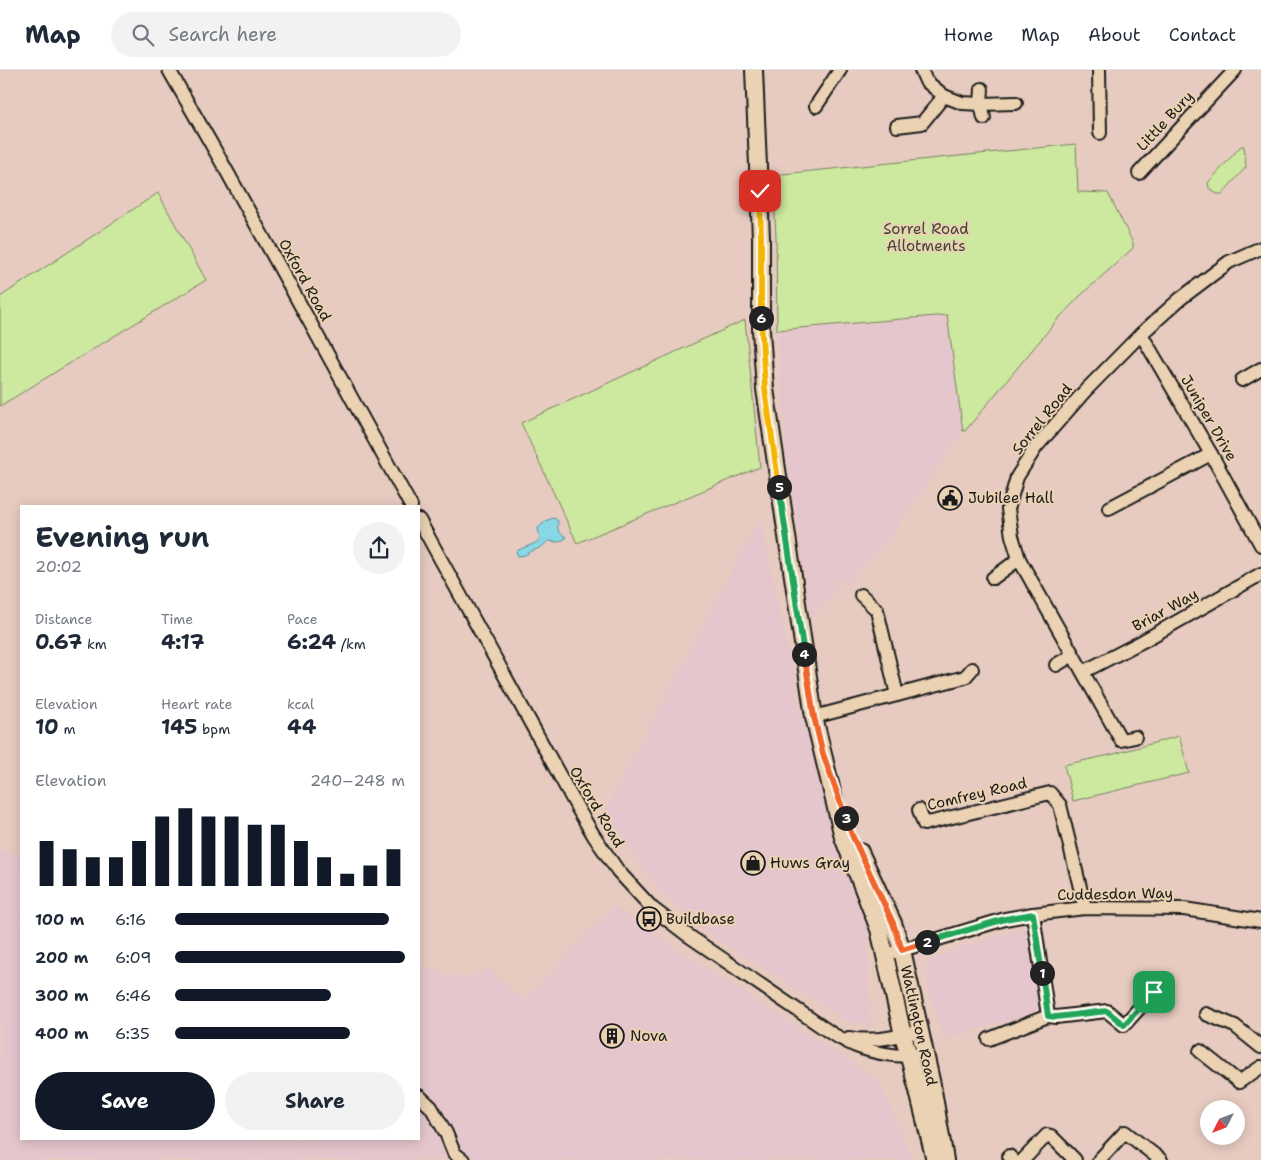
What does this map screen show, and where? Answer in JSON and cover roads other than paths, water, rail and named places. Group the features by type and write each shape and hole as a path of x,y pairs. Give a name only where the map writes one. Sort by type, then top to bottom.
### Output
{"main road":[{"name":"Watlington Road","path":"754,70 761,238 761,330 765,389 814,717 843,837 879,929 903,1035 916,1054 932,1085 945,1160"},
{"name":"Watlington Road","path":"823,754 852,835 893,923 902,950 920,1031 916,1054 917,1087 935,1160"}],"street":[{"name":"Oxford Road","path":"169,70 230,176 410,505"},
{"path":"816,106 840,70"},
{"path":"921,70 926,81 944,96 962,103 1016,103"},
{"path":"1100,70 1100,133"},
{"name":"Little Bury","path":"1139,173 1235,70"},
{"path":"982,88 981,104 984,118"},
{"path":"897,126 922,123 944,96"},
{"name":"Sorrel Road","path":"1135,737 1121,740 1019,559 1012,536 1008,509 1017,477 1036,448 1084,392 1141,334 1180,299 1229,262 1261,248"},
{"name":"Juniper Drive","path":"1141,334 1211,454 1261,545"},
{"path":"1242,380 1261,369"},
{"path":"1109,508 1211,454"},
{"name":"Oxford Road","path":"420,522 594,836 618,871 652,908 686,934 834,1035 855,1046 883,1053 916,1054"},
{"path":"993,578 1019,559"},
{"name":"Briar Way","path":"1084,672 1261,574"},
{"path":"861,595 877,610 897,695"},
{"path":"1056,666 1074,655"},
{"path":"814,717 965,677 972,669"},
{"name":"Comfrey Road","path":"919,810 924,824 1054,791 1060,805 1085,908"},
{"name":"Cuddesdon Way","path":"885,955 1005,919 1085,908 1184,909 1261,921"},
{"path":"1033,914 1048,1016"},
{"path":"989,1039 1048,1016 1056,1017 1107,1011 1124,1025 1154,992"},
{"path":"1206,1014 1235,1026 1261,1047"},
{"name":"Oxford Road","path":"834,1035 880,1040 920,1031"},
{"path":"1200,1051 1239,1082 1261,1067"},
{"path":"420,1097 431,1107 446,1133 454,1152 463,1160"},
{"path":"1099,1160 1124,1132 1161,1160"},
{"path":"1023,1160 1047,1135 1051,1136 1075,1160"}],"water":[{"path":"554,518 558,521 558,529 566,537 565,539 558,542 548,541 540,548 518,556 516,552 540,540 538,528 547,520"}],"place":[{"name":"Jubilee Hall","path":"950,498"},
{"name":"Huws Gray","path":"753,863"},
{"name":"Buildbase","path":"649,919"},
{"name":"Nova","path":"612,1036"}],"park label":[{"name":"Sorrel Road Allotments","path":"926,238"}]}
